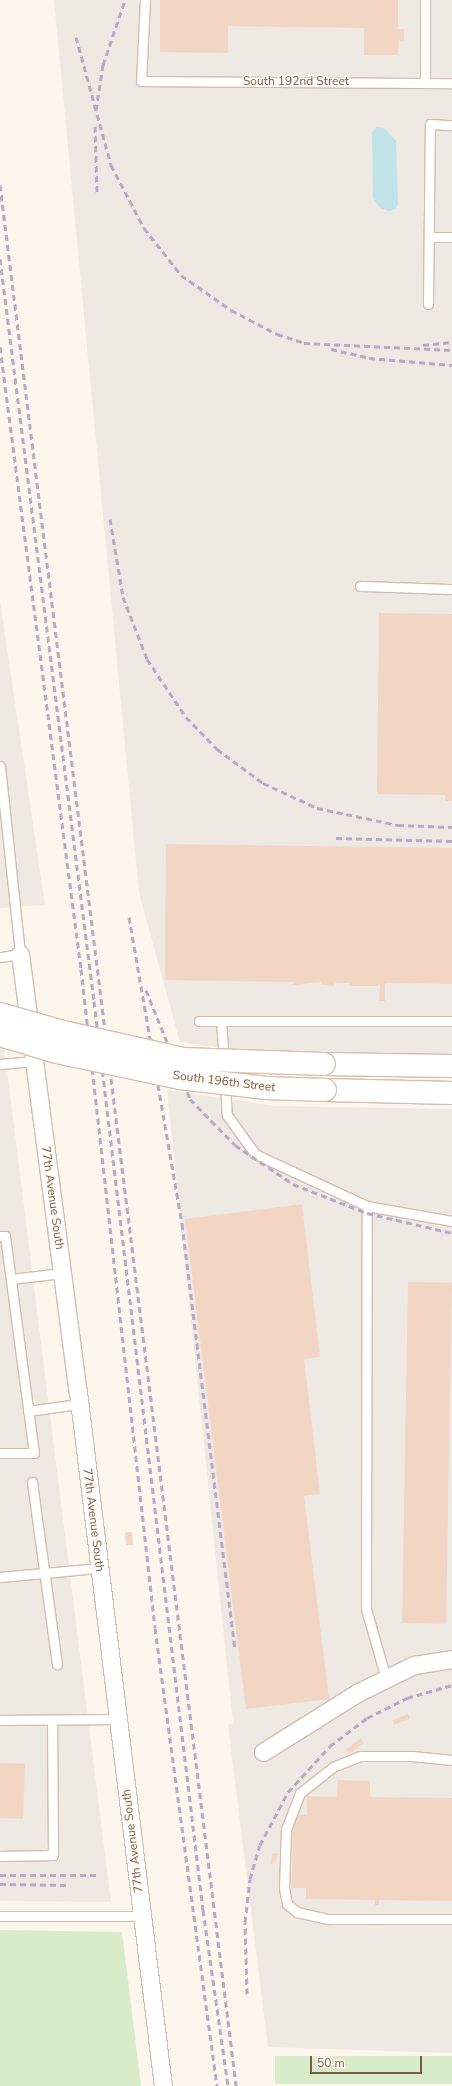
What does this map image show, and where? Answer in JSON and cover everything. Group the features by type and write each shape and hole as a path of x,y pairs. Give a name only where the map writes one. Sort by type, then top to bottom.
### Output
{"main road":[{"name":"South 196th Street","path":"0,1014 63,1032 183,1059 324,1064 452,1066"},
{"name":"South 196th Street","path":"0,1035 57,1052 180,1078 266,1088 452,1093"}],"street":[{"name":"77th Avenue South","path":"20,954 79,1404 163,2086"},
{"path":"263,1752 357,1693 414,1665 452,1659"}],"lane":[{"name":"South 192nd Street","path":"145,0 140,81 452,83"},
{"path":"424,83 425,0"},
{"path":"428,304 430,124 452,125"},
{"path":"428,237 452,237"},
{"path":"360,586 452,589"},
{"path":"0,766 4,832 20,954 0,957"},
{"path":"199,1021 452,1021"},
{"path":"222,1021 227,1115 255,1154 367,1206 452,1221"},
{"path":"0,1064 34,1061"},
{"path":"367,1206 366,1610 386,1679"},
{"path":"0,1236 5,1236 34,1453 0,1453"},
{"path":"10,1280 62,1273"},
{"path":"28,1411 79,1404"},
{"path":"32,1482 57,1664"},
{"path":"0,1577 99,1568"},
{"path":"0,1720 118,1719"},
{"path":"0,1856 52,1856 52,1720"},
{"path":"452,1760 412,1756 360,1756 333,1767 300,1793 297,1800 286,1829 284,1888 287,1904 297,1912 328,1919 452,1919"},
{"path":"0,1916 142,1916"}],"shaded area":[{"path":"54,0 452,0 452,1054 236,1050 180,1042 139,893"},
{"path":"0,601 45,905 0,908"},
{"path":"0,1015 111,1902 0,1901"},
{"path":"167,1090 274,1106 452,1109 452,2053 268,2047 228,1725 233,1723"}],"green space":[{"path":"0,1930 122,1932 141,2086 0,2086"},
{"path":"275,2056 452,2056 452,2084 275,2084"}],"water":[{"path":"377,127 384,128 396,141 398,204 396,209 389,211 380,208 373,198 372,133"}],"building":[{"path":"160,0 398,0 398,29 404,29 404,41 399,40 398,55 364,55 364,28 228,26 228,53 160,52"},
{"path":"379,613 452,614 452,801 445,801 445,795 377,794"},
{"path":"166,844 452,848 452,984 385,983 385,1001 379,1001 380,983 377,986 349,986 349,983 335,983 335,986 321,985 321,982 293,985 293,982 165,980"},
{"path":"302,1204 320,1357 304,1359 320,1494 304,1496 329,1699 246,1709 185,1219"},
{"path":"408,1282 452,1283 446,1624 402,1623"},
{"path":"125,1532 132,1532 133,1545 126,1545"},
{"path":"408,1714 410,1719 394,1725 392,1720"},
{"path":"361,1738 364,1743 349,1754 346,1750"},
{"path":"0,1763 25,1764 23,1819 0,1818"},
{"path":"338,1780 370,1781 370,1797 452,1798 452,1901 379,1900 379,1905 375,1905 375,1900 306,1899 306,1888 292,1888 293,1815 307,1815 307,1796 337,1797"},
{"path":"272,1853 278,1854 274,1864 271,1864"}],"railway":[{"path":"96,110 103,65 125,0"},
{"path":"76,37 111,165 144,228 181,275 231,310 277,334 304,343 452,350"},
{"path":"95,126 97,192"},
{"path":"0,185 236,2086"},
{"path":"0,259 94,1001 203,1910 228,2086"},
{"path":"423,345 452,342"},
{"path":"0,347 81,969 155,1628 217,2086"},
{"path":"331,349 369,358 452,365"},
{"path":"110,519 123,597 147,659 186,717 217,749 263,783 317,808 398,825 452,827"},
{"path":"336,838 452,841"},
{"path":"129,917 182,1224 235,1648"},
{"path":"146,990 190,1099 235,1145 293,1184 367,1213 452,1233"},
{"path":"247,1994 245,1922 250,1879 260,1845 288,1792 330,1746 367,1718 407,1698 452,1685"},
{"path":"0,1875 98,1875"},
{"path":"0,1884 70,1885"}]}
